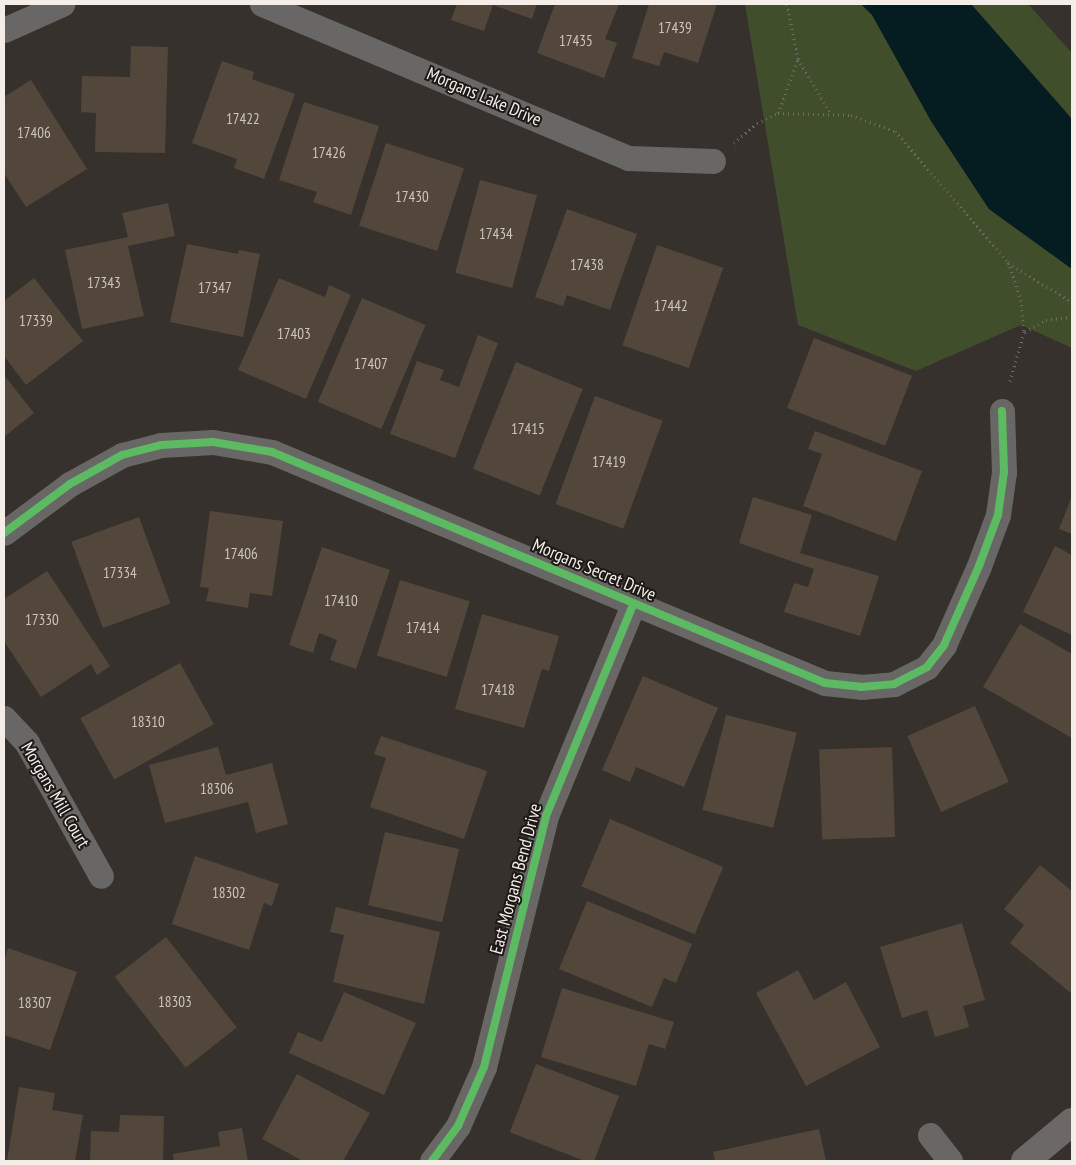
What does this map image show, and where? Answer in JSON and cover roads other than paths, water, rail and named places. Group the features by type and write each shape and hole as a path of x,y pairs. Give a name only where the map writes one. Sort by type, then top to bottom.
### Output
{"street":[{"path":"4,30 62,4"},
{"name":"Morgans Lake Drive","path":"262,4 629,158 713,161"},
{"name":"Morgans Secret Drive","path":"4,534 70,484 122,455 161,445 213,442 272,452 825,683 860,687 902,680 927,667 944,645 980,566 998,515 1004,472 1002,411"},
{"name":"East Morgans Bend Drive","path":"432,1161 458,1126 484,1067 546,816 634,603"},
{"name":"Morgans Mill Court","path":"4,718 27,743 101,876"},
{"path":"1025,1161 1072,1122"},
{"path":"930,1135 950,1161"}],"water":[{"path":"861,4 971,4 1072,119 1072,269 989,209 931,121 872,15"}]}
